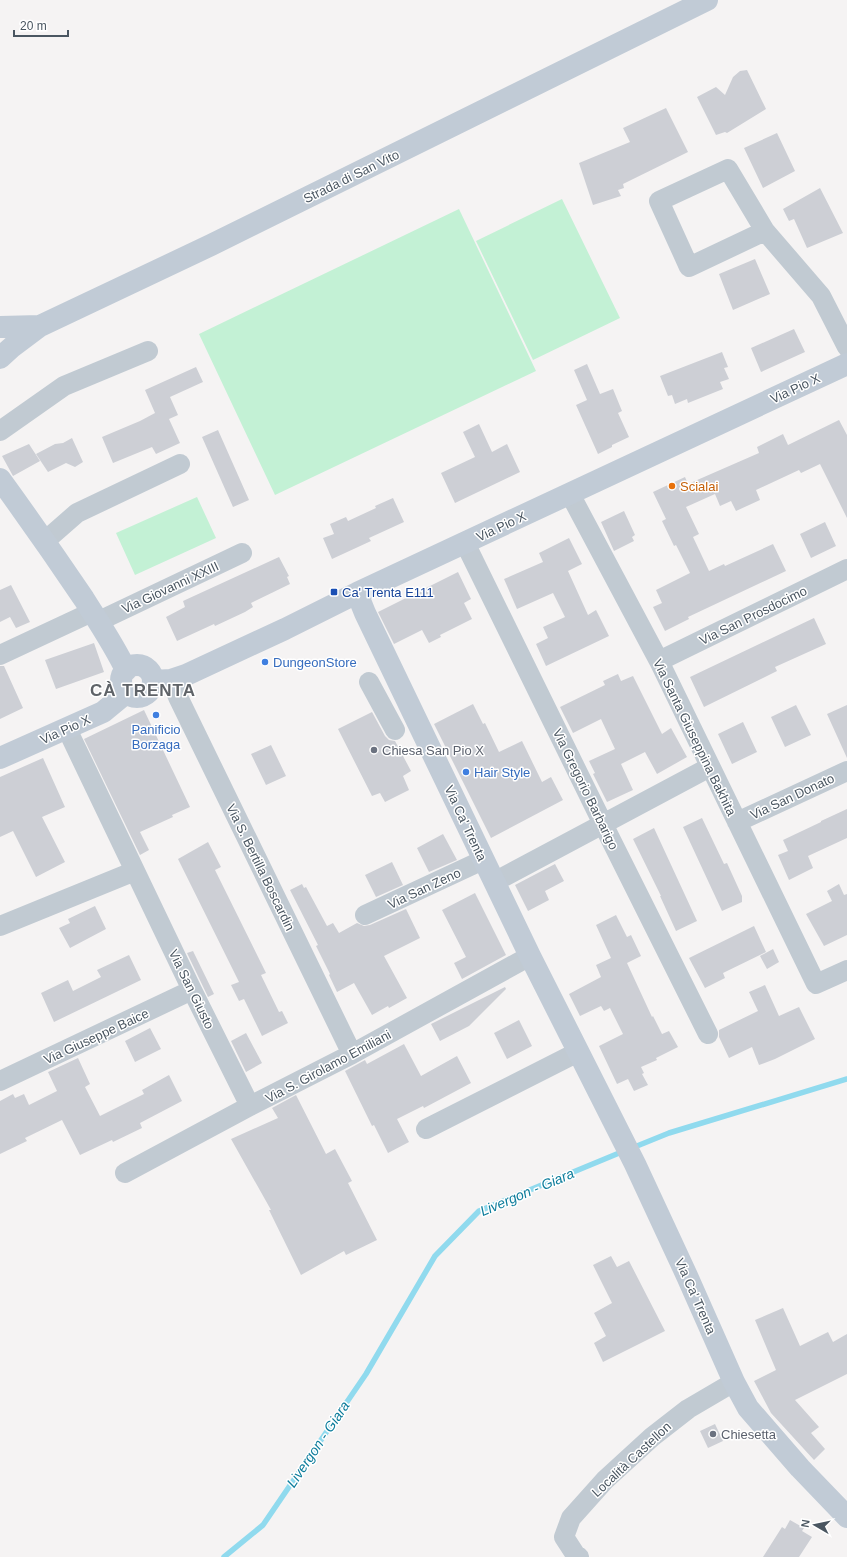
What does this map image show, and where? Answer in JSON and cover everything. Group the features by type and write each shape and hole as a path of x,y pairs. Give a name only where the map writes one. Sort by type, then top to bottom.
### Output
{"street":[{"name":"Strada di San Vito","path":"0,358 40,326 211,245 707,0"},
{"path":"765,231 689,267 659,201 728,169 765,231 821,296 847,347"},
{"path":"0,327 40,326"},
{"path":"0,431 64,386 148,351"},
{"name":"Via Pio X","path":"162,680 285,629 357,593 847,364"},
{"path":"45,541 77,513 180,464"},
{"path":"0,480 45,541 95,616 118,652 126,670"},
{"name":"Via Santa Giuseppina Bakhita","path":"570,494 659,662 816,984 847,970"},
{"name":"Via Gregorio Barbarigo","path":"465,543 708,1034"},
{"name":"Via Giovanni XXIII","path":"0,655 242,553"},
{"name":"Via San Prosdocimo","path":"659,662 847,569"},
{"name":"Via Ca' Trenta","path":"357,593 365,613 483,860 635,1164 734,1382 748,1408 800,1468 847,1517"},
{"path":"136,665 150,671 162,680 144,696 134,697 126,693 122,688 121,681 122,675 126,670 136,665"},
{"name":"Via S. Bertilla Boscardin","path":"162,680 178,697 352,1054"},
{"path":"369,682 395,730"},
{"name":"Via Pio X","path":"0,758 103,712 126,693"},
{"name":"Via San Giusto","path":"67,729 192,990 250,1106"},
{"path":"494,882 710,767"},
{"name":"Via San Donato","path":"737,822 847,771"},
{"name":"Via San Zeno","path":"365,915 483,860"},
{"path":"0,926 135,871"},
{"name":"Via S. Girolamo Emiliani","path":"125,1173 250,1106 352,1054 530,956"},
{"name":"Via Giuseppe Baice","path":"0,1081 192,990"},
{"path":"426,1129 578,1052"},
{"name":"Località Castellon","path":"579,1557 575,1554 564,1537 571,1518 605,1480 652,1437 688,1409 734,1382"}],"green space":[{"path":"562,199 620,318 533,360 476,241"},
{"path":"459,209 536,371 275,495 199,334"},
{"path":"197,497 216,538 135,575 116,533"}],"building":[{"path":"747,70 766,109 727,133 725,132 716,135 697,97 716,87 725,95 733,77 740,71"},
{"path":"666,108 688,152 623,184 624,188 618,190 621,196 593,205 579,163 630,142 623,128"},
{"path":"777,133 795,171 763,188 744,148"},
{"path":"820,188 843,233 807,248 794,219 789,221 783,209"},
{"path":"755,259 770,294 733,310 719,274"},
{"path":"794,329 805,352 761,372 751,348"},
{"path":"722,352 728,367 724,368 729,379 720,382 723,389 688,403 687,399 675,404 672,395 668,396 660,376"},
{"path":"587,364 600,394 613,389 622,411 618,413 629,437 598,454 576,405 587,400 574,370"},
{"path":"196,367 203,382 170,397 178,415 169,419 180,443 156,454 152,447 113,463 102,437 155,413 145,390"},
{"path":"839,420 847,435 847,518 820,464 801,473 799,470 756,490 760,500 736,511 731,501 720,506 715,494 686,507 699,534 693,537 709,571 724,564 725,566 773,544 786,571 688,617 689,619 665,631 653,607 662,603 656,590 690,573 676,545 674,546 662,521 666,519 653,492 685,477 688,484 759,453 757,447 783,434 788,445"},
{"path":"479,424 492,452 507,444 520,472 455,503 441,473 475,457 463,432"},
{"path":"218,430 249,500 233,507 202,437"},
{"path":"72,438 83,462 75,467 66,463 48,472 36,454 55,444 63,443"},
{"path":"29,444 40,461 13,476 2,456"},
{"path":"393,498 404,522 369,538 371,541 332,559 323,538 334,534 330,524 346,517 348,521"},
{"path":"624,511 635,535 632,537 634,541 614,551 601,522"},
{"path":"825,522 836,546 811,558 800,534"},
{"path":"569,538 582,564 568,571 588,615 596,610 609,636 546,666 536,644 548,638 543,627 565,617 553,593 517,609 504,579 543,562 539,553"},
{"path":"279,557 289,576 287,577 290,584 251,603 253,607 245,612 177,641 166,617 185,607 183,601"},
{"path":"458,572 471,599 464,603 472,619 440,635 441,637 429,643 422,630 394,644 378,612"},
{"path":"11,585 30,622 16,628 10,617 0,622 0,590"},
{"path":"814,618 826,644 775,667 777,671 704,707 690,677"},
{"path":"94,643 104,672 56,689 45,660"},
{"path":"0,666 4,666 23,708 0,719"},
{"path":"618,674 621,681 633,676 662,734 671,728 687,757 657,774 645,752 621,764 633,790 607,802 593,774 595,773 589,761 615,749 601,719 573,733 560,707 605,685 603,681"},
{"path":"473,704 483,724 485,723 499,752 522,741 542,782 551,777 563,800 491,838 434,724"},
{"path":"796,705 811,735 785,747 771,717"},
{"path":"847,705 847,758 827,714"},
{"path":"144,710 190,807 172,815 173,817 140,832 149,850 140,855 84,739"},
{"name":"Chiesa San Pio X","path":"372,712 385,736 389,740 395,741 411,771 403,776 409,790 385,802 380,793 372,796 338,729"},
{"path":"743,722 757,752 732,764 718,734"},
{"path":"271,745 286,776 266,785 251,754"},
{"path":"43,758 65,807 42,817 65,862 36,877 13,831 0,837 0,777"},
{"path":"847,809 847,838 808,856 813,868 789,880 778,855 788,851 783,840"},
{"path":"702,818 724,864 727,863 742,896 742,902 722,911 683,827"},
{"path":"654,828 697,921 676,931 661,896 633,839"},
{"path":"443,834 457,860 429,872 417,848"},
{"path":"208,842 221,867 215,870 266,973 261,975 279,1012 282,1011 288,1023 262,1036 244,999 239,1001 231,985 239,982 178,859"},
{"path":"392,862 403,885 376,897 365,875"},
{"path":"555,864 564,881 545,891 549,900 528,911 515,885"},
{"path":"302,884 304,888 306,887 327,926 333,923 339,933 357,923 364,926 370,925 406,909 420,938 384,956 407,998 372,1015 354,983 337,992 316,946 318,945 290,890"},
{"path":"839,884 844,895 847,894 847,935 824,946 806,914 832,901 827,891"},
{"path":"475,893 506,955 462,979 454,963 466,957 442,910"},
{"path":"95,906 106,929 70,948 59,928 70,923 68,919"},
{"path":"616,915 627,937 631,935 641,956 627,963 652,1017 653,1016 662,1034 669,1031 678,1047 656,1058 657,1060 641,1067 644,1073 642,1074 648,1085 634,1091 628,1079 617,1084 599,1046 623,1034 610,1008 604,1011 601,1006 580,1016 569,994 601,977 596,965 611,958 596,925"},
{"path":"754,926 766,952 723,973 725,978 705,988 689,958"},
{"path":"773,949 779,962 767,969 760,956"},
{"path":"193,951 214,994 208,997 187,953"},
{"path":"129,955 141,980 54,1022 41,993 68,980 73,991 101,977 97,970"},
{"path":"765,985 779,1016 799,1007 815,1039 775,1059 759,1065 752,1047 729,1058 719,1037 719,1030 758,1011 749,992"},
{"path":"505,987 506,989 469,1026 440,1041 431,1024"},
{"path":"519,1020 532,1046 507,1059 494,1033"},
{"path":"150,1028 161,1049 135,1062 125,1041"},
{"path":"246,1033 262,1063 246,1072 231,1041"},
{"path":"404,1044 421,1076 457,1056 471,1083 424,1108 423,1106 397,1119 409,1142 388,1153 374,1125 372,1126 345,1071 365,1060 367,1064"},
{"path":"78,1058 90,1084 85,1087 100,1116 144,1094 142,1090 169,1075 182,1101 140,1123 142,1128 113,1142 112,1140 80,1155 62,1120 25,1138 27,1141 0,1154 0,1101 13,1094 15,1098 24,1094 29,1105 57,1091 48,1072"},
{"path":"296,1095 326,1154 335,1149 352,1181 348,1183 377,1240 346,1255 344,1251 301,1275 269,1210 271,1210 231,1139 278,1118 272,1108"},
{"path":"611,1256 617,1267 629,1261 665,1331 603,1362 594,1343 606,1336 594,1313 612,1303 593,1265"},
{"path":"783,1308 800,1346 828,1332 833,1342 847,1334 847,1374 795,1400 819,1427 811,1433 825,1449 814,1460 771,1413 754,1381 776,1370 755,1320"},
{"path":"715,1424 723,1441 708,1448 700,1431"},
{"path":"790,1520 804,1528 802,1531 812,1537 799,1557 763,1557 782,1527 785,1529"}],"waterway":[{"name":"Livergon - Giara","path":"632,1148 669,1133 847,1079"},
{"name":"Livergon - Giara","path":"224,1557 263,1525 366,1374 435,1256 479,1211 624,1151"}],"place":[{"name":"Scialai","path":"672,486"},
{"name":"Ca' Trenta E111","path":"334,592"},
{"name":"DungeonStore","path":"265,662"},
{"name":"Panificio Borzaga","path":"156,715"},
{"name":"Chiesa San Pio X","path":"374,750"},
{"name":"Hair Style","path":"466,772"},
{"name":"Chiesetta","path":"713,1434"}],"district":[{"name":"CÀ TRENTA","path":"143,690"}]}
